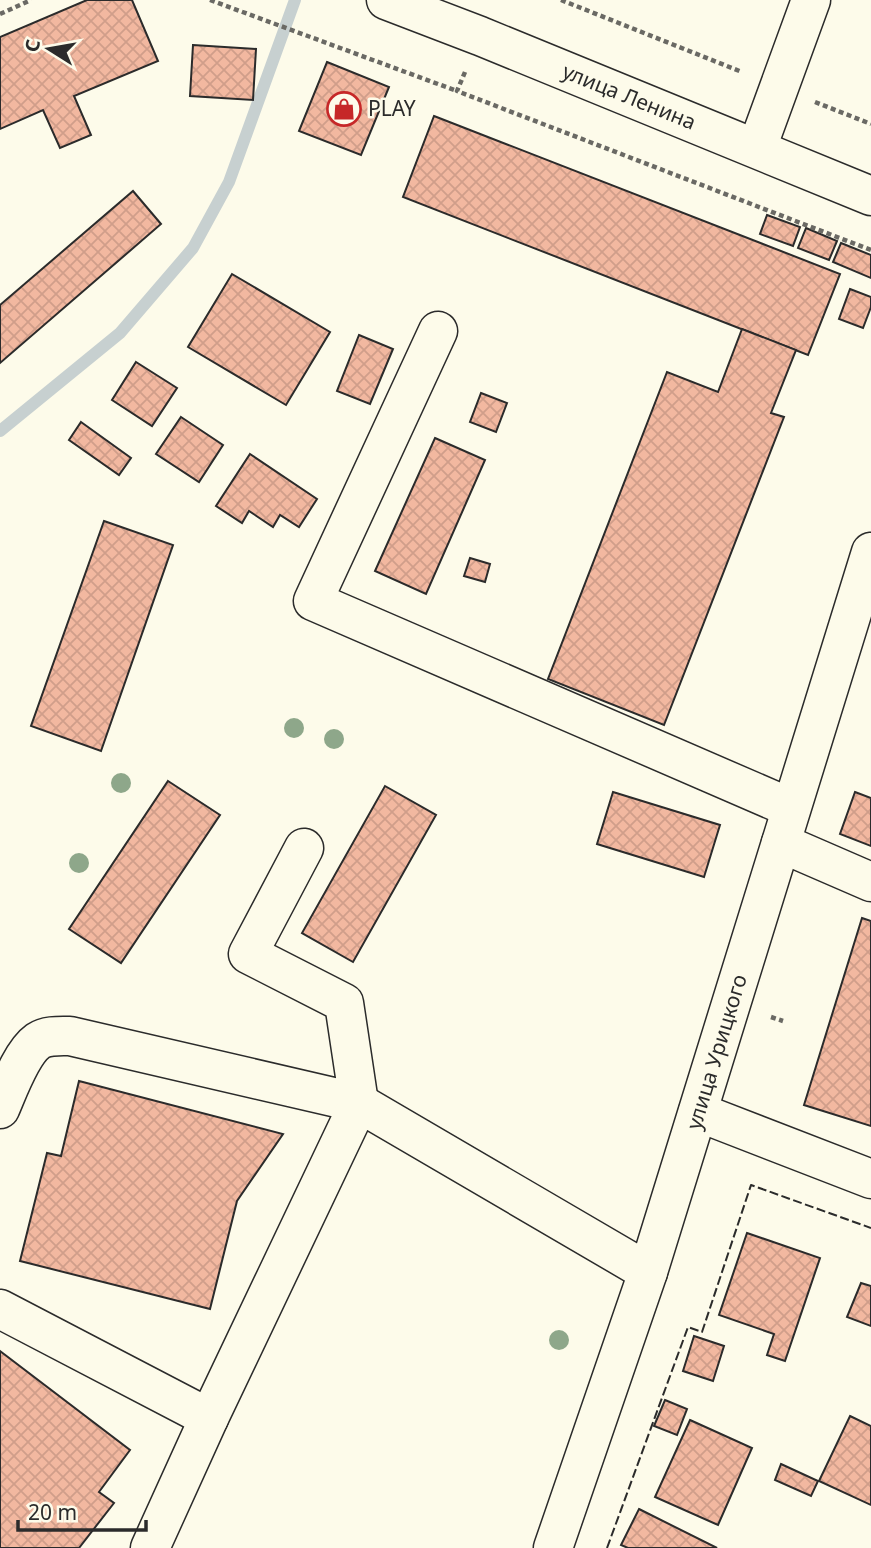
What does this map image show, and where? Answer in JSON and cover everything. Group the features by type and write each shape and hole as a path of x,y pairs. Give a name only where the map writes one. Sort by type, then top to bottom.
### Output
{"street":[{"name":"улица Ленина","path":"386,0 871,196"},
{"path":"757,149 811,0"},
{"path":"438,331 313,601 786,826 871,882"},
{"name":"улица Урицкого","path":"553,1548 648,1272 871,552"},
{"path":"150,1548 359,1103 344,1003 248,954 304,848"},
{"path":"0,1109 20,1063 37,1042 51,1036 70,1036 359,1103 648,1272"},
{"path":"698,1112 871,1179"},
{"path":"0,1309 209,1418"}],"path":[{"path":"0,13 31,0"},
{"path":"210,0 457,91 871,250"},
{"path":"561,0 871,124"},
{"path":"457,91 480,36"}],"building":[{"path":"87,0 132,0 158,61 74,96 91,135 60,148 43,110 0,129 0,37"},
{"path":"193,45 256,49 253,100 190,96"},
{"name":"PLAY","path":"327,62 389,87 361,155 299,131"},
{"path":"434,116 840,274 808,355 403,197"},
{"path":"133,191 161,224 0,363 0,305"},
{"path":"767,215 800,227 793,246 760,234"},
{"path":"806,228 837,241 829,260 798,248"},
{"path":"841,243 871,255 871,278 833,262"},
{"path":"232,274 330,332 286,405 188,347"},
{"path":"850,289 871,297 871,307 863,328 839,319"},
{"path":"742,329 796,350 771,413 784,417 664,725 548,679 667,372 718,392"},
{"path":"359,335 393,349 370,404 337,391"},
{"path":"136,362 177,388 152,426 112,400"},
{"path":"481,393 507,403 496,432 470,422"},
{"path":"181,417 223,445 199,482 156,454"},
{"path":"81,422 131,458 119,475 69,440"},
{"path":"435,438 485,460 426,594 375,571"},
{"path":"250,454 317,499 299,527 280,515 273,527 249,511 242,523 216,506"},
{"path":"104,521 173,545 101,751 31,726"},
{"path":"470,558 490,564 485,582 464,576"},
{"path":"168,781 220,815 121,963 69,929"},
{"path":"385,786 436,815 353,962 302,933"},
{"path":"613,792 720,825 704,877 597,844"},
{"path":"855,792 871,798 871,846 840,834"},
{"path":"862,918 871,921 871,1126 804,1105"},
{"path":"79,1081 283,1134 237,1201 210,1309 20,1261 47,1153 61,1156"},
{"path":"747,1233 820,1258 785,1361 767,1355 774,1334 719,1315"},
{"path":"861,1283 871,1286 871,1326 847,1317"},
{"path":"694,1336 724,1346 713,1381 683,1371"},
{"path":"0,1351 130,1450 99,1492 114,1503 79,1548 0,1548"},
{"path":"665,1400 687,1409 677,1435 654,1426"},
{"path":"850,1416 871,1426 871,1505 819,1481"},
{"path":"690,1420 752,1448 718,1525 655,1497"},
{"path":"781,1464 818,1481 811,1496 775,1480"},
{"path":"639,1509 717,1548 628,1548 621,1545"}],"waterway":[{"path":"0,431 120,333 193,248 229,182 295,0"}],"fence":[{"path":"607,1548 688,1327 702,1332 751,1185 871,1228"}],"place":[{"name":"PLAY","path":"344,109"}]}
